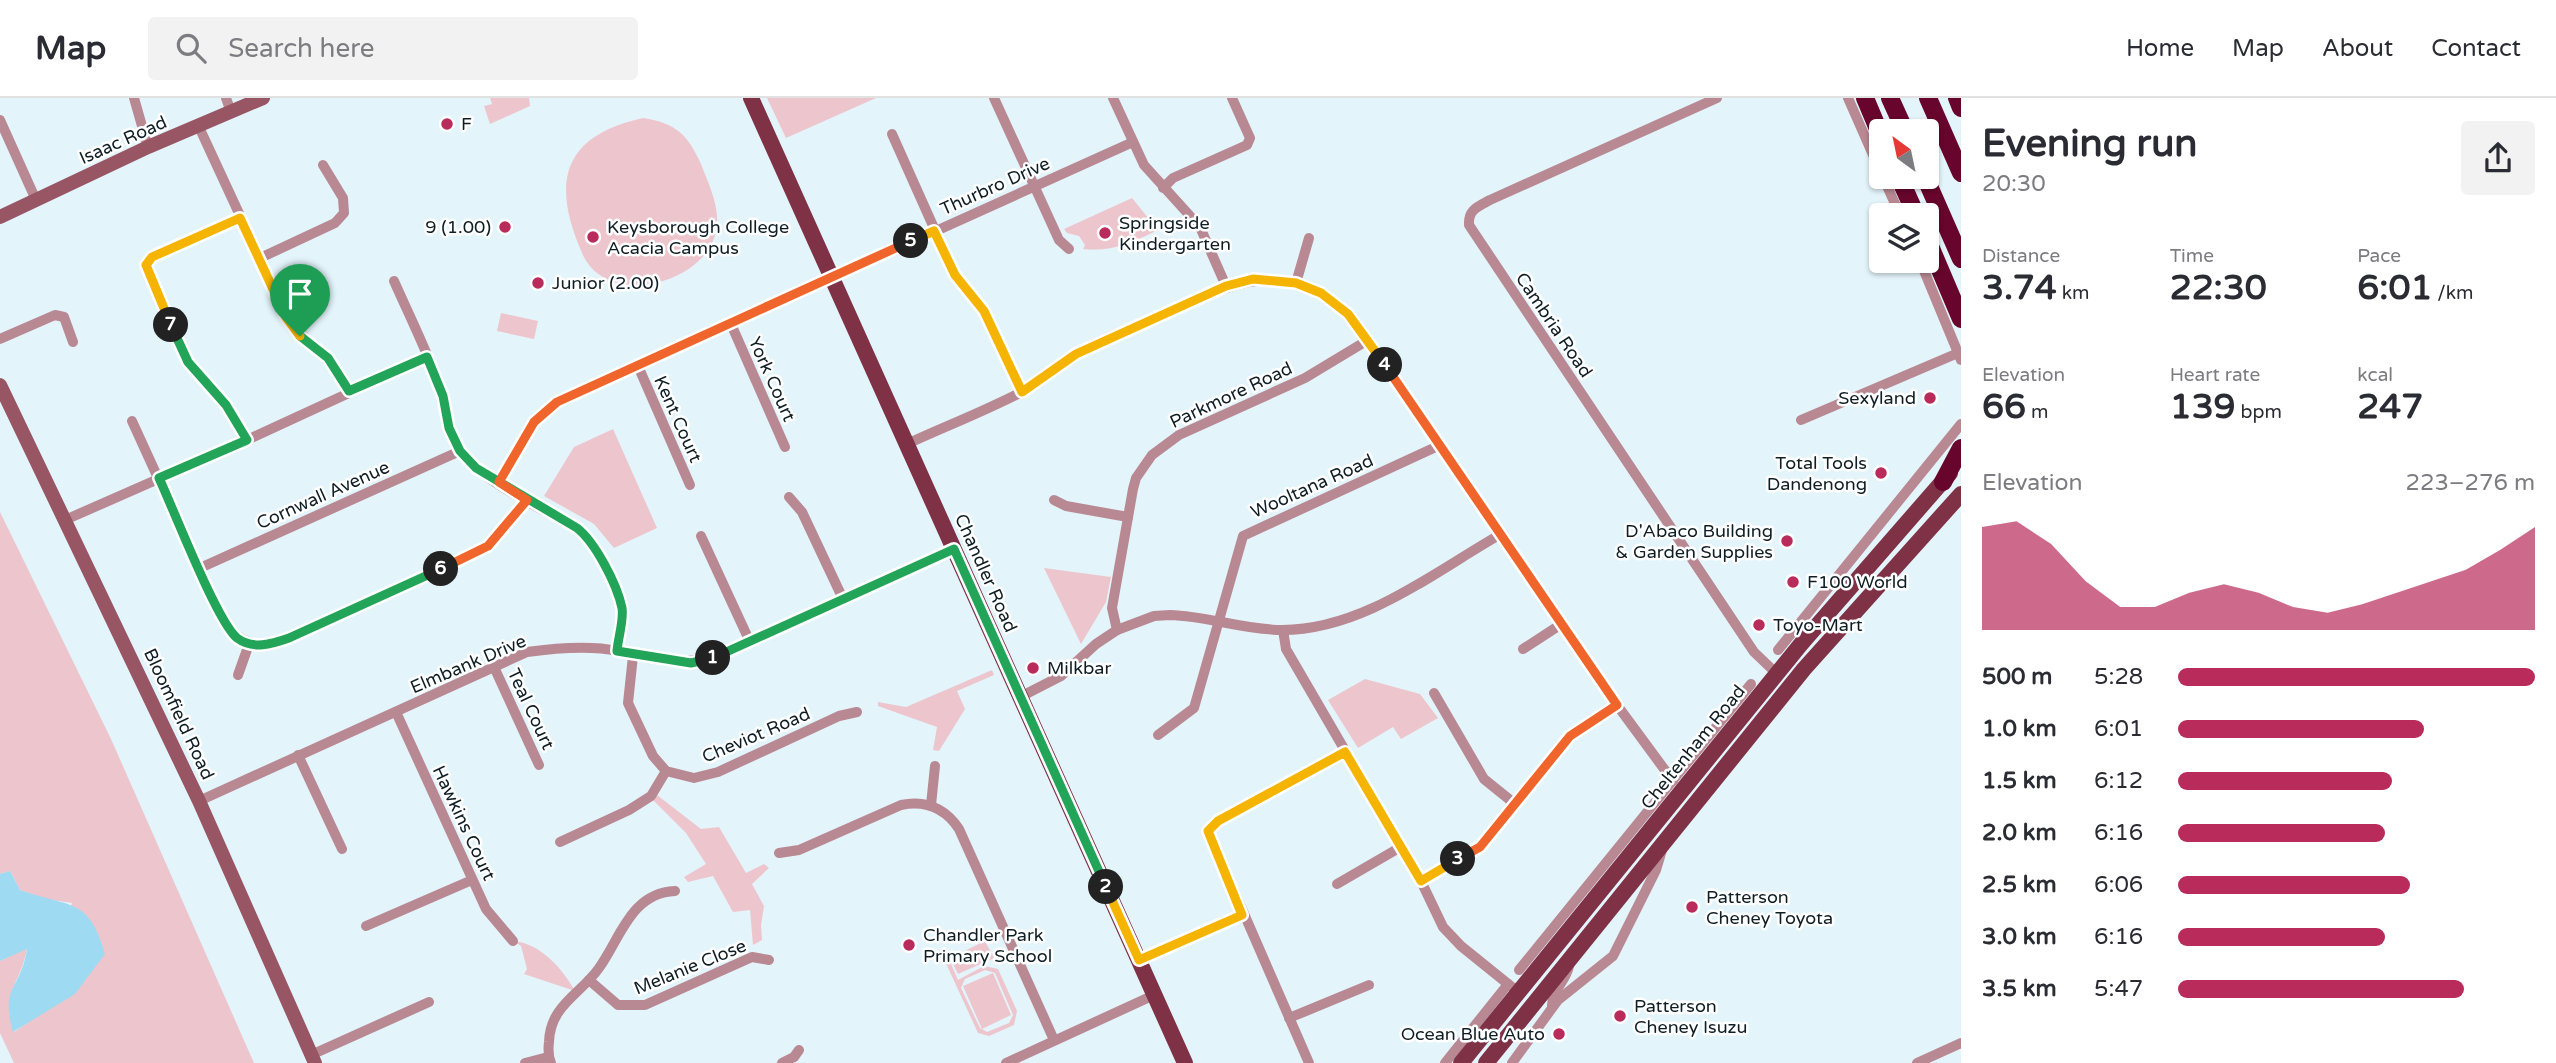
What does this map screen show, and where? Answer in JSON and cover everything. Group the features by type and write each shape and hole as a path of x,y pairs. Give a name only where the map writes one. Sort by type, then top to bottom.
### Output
{"highway":[{"path":"1865,98 1874,119"},
{"path":"1890,98 1900,119"},
{"path":"1928,98 1961,173"},
{"path":"1957,98 1961,108"},
{"path":"1930,189 1961,259"},
{"path":"1939,267 1961,319"},
{"path":"1943,482 1961,447"}],"main road":[{"name":"Chandler Road","path":"751,98 1185,1063"},
{"name":"Cheltenham Road","path":"1461,1063 1513,988 1801,645 1961,461"},
{"name":"Cheltenham Road","path":"1486,1063 1792,683 1961,494"},
{"path":"1777,674 1792,683"},
{"path":"1513,988 1530,994 1549,984"}],"street":[{"path":"134,98 148,147"},
{"name":"Isaac Road","path":"0,217 148,147 199,127 228,105 263,98"},
{"path":"994,98 1059,240 1069,249"},
{"path":"1113,98 1144,165 1163,188 1182,203 1200,227 1226,286"},
{"path":"1163,188 1173,178 1247,145 1250,138 1232,98"},
{"name":"Cambria Road","path":"1717,98 1490,200 1472,210 1469,225 1754,652 1777,674"},
{"path":"1848,98 1869,146"},
{"path":"0,120 36,200"},
{"path":"199,127 286,317 300,336 328,358 349,391"},
{"path":"892,134 955,275 984,311 1022,392"},
{"name":"Thurbro Drive","path":"499,482 534,422 557,402 1133,142"},
{"path":"258,259 335,223 344,213 342,198 323,165"},
{"path":"240,218 152,257 146,265 188,362 226,405 247,440"},
{"path":"1296,283 1309,238"},
{"path":"1801,420 1960,356 1925,273"},
{"path":"907,444 1022,392 1076,354 1226,286 1253,279 1296,283 1321,293 1348,314 1368,340 1617,705 1673,780"},
{"path":"394,281 443,396 449,428 460,451 476,468 587,535 597,551 622,609 617,651"},
{"path":"0,340 55,315 64,317 69,324 73,342"},
{"name":"York Court","path":"731,324 785,447"},
{"name":"Parkmore Road","path":"1117,630 1112,608 1128,517 1136,478 1152,455 1168,441 1305,378 1368,340"},
{"path":"65,520 427,357"},
{"name":"Kent Court","path":"638,366 690,485"},
{"name":"Bloomfield Road","path":"0,385 199,801 313,1059"},
{"path":"132,421 229,629 249,644 263,645 289,638 475,553 498,538 527,500"},
{"path":"1778,650 1961,425"},
{"name":"Wooltana Road","path":"1158,735 1194,708 1243,536 1438,446"},
{"path":"1940,451 1961,447"},
{"name":"Cornwall Avenue","path":"200,568 460,451"},
{"path":"789,497 802,512 843,598"},
{"path":"1054,500 1066,506 1128,517"},
{"path":"1022,696 1061,677 1096,644 1117,630 1154,616 1170,614 1283,630 1325,625 1355,616 1501,534"},
{"path":"701,536 750,642"},
{"name":"Elmbank Drive","path":"199,801 527,652 550,648 617,651 633,656 691,663 714,658 954,549"},
{"path":"1523,649 1563,623"},
{"path":"1800,623 1801,645"},
{"path":"1283,630 1286,649 1399,848 1421,881 1443,927 1513,988"},
{"path":"238,675 249,644"},
{"path":"560,842 629,810 651,796 666,771 653,756 628,703 633,656"},
{"name":"Teal Court","path":"494,667 539,765"},
{"name":"Cheltenham Road","path":"1519,970 1751,684"},
{"path":"1434,692 1484,779 1515,804"},
{"path":"1421,881 1480,847 1570,736 1617,705"},
{"name":"Hawkins Court","path":"396,712 472,880 493,920 513,941"},
{"name":"Cheviot Road","path":"666,771 694,778 718,772 839,716 857,712"},
{"path":"1724,717 1741,717"},
{"path":"1309,1063 1242,915 1208,831 1218,821 1345,752"},
{"path":"298,755 342,849"},
{"path":"931,805 935,766"},
{"path":"779,853 799,850 901,804 915,802 942,810 959,829 1054,1040"},
{"name":"Cheltenham Road","path":"1512,1063 1552,1006 1613,956 1656,870 1667,836"},
{"path":"1337,884 1399,848"},
{"path":"366,926 472,880"},
{"path":"525,1063 550,1060 549,1035 555,1016 563,1003 589,980 632,913 642,903 663,892 675,891"},
{"path":"1139,960 1242,915"},
{"name":"Melanie Close","path":"589,980 618,1004 645,1005 752,957 769,960"},
{"path":"1552,1006 1553,995 1566,976 1570,958"},
{"path":"1289,1018 1369,985"},
{"name":"Cheltenham Road","path":"1445,1063 1513,988"},
{"path":"1006,1063 1154,995"},
{"path":"313,1059 429,1002"},
{"path":"1917,1063 1961,1043"},
{"path":"782,1063 794,1057 799,1050"}],"shaded area":[{"path":"490,98 529,98 530,106 490,124 484,106 492,104"},
{"path":"767,98 876,98 786,138"},
{"path":"643,118 672,127 691,145 711,189 717,223 708,250 694,265 676,276 654,283 632,285 612,281 594,271 582,253 572,228 566,184 570,166 580,150 595,137 616,126"},
{"path":"1132,198 1158,230 1122,246 1094,250 1083,249 1085,245 1079,236 1067,233 1064,229"},
{"path":"501,313 538,321 534,339 497,331"},
{"path":"613,429 657,528 614,548 594,524 544,496 574,447"},
{"path":"0,512 111,739 254,1063 14,1063 0,1033 0,961 27,948 10,997 10,1018 14,1032 30,1021 72,903 45,899 20,890 10,871 0,874"},
{"path":"1044,568 1111,577 1106,602 1081,644"},
{"path":"992,670 994,675 957,691 965,709 939,751 933,750 937,727 878,706 878,702 906,707"},
{"path":"1365,679 1420,694 1438,718 1401,739 1393,727 1358,748 1328,700"},
{"path":"657,795 701,829 719,827 746,873 764,864 769,868 752,884 764,906 762,940 753,945 750,910 733,912 713,876 688,882 684,877 706,864 686,833 653,800"},
{"path":"513,941 532,946 549,958 575,991 524,974 527,969 521,946"},
{"path":"985,941 994,958 958,974 950,958"},
{"path":"948,957 958,980 984,966 998,969 1017,1011 1014,1025 989,1036 978,1033 944,959","holes":["985,970 995,973 1013,1015 1009,1023 987,1032 980,1028 961,988 965,979"]},
{"path":"993,973 1011,1015 982,1029 963,986"}],"water":[{"path":"10,871 20,890 64,903 84,913 99,935 105,954 75,994 13,1032 10,996 27,949 0,961 0,874"}],"place":[{"name":"F","path":"447,124"},
{"name":"9 (1.00)","path":"505,227"},
{"name":"Springside Kindergarten","path":"1105,233"},
{"name":"Keysborough College Acacia Campus","path":"593,237"},
{"name":"Junior (2.00)","path":"538,283"},
{"name":"Sexyland","path":"1930,398"},
{"name":"Total Tools Dandenong","path":"1881,473"},
{"name":"D'Abaco Building & Garden Supplies","path":"1787,541"},
{"name":"F100 World","path":"1793,582"},
{"name":"Toyo-Mart","path":"1759,625"},
{"name":"Milkbar","path":"1033,668"},
{"name":"Patterson Cheney Toyota","path":"1692,907"},
{"name":"Chandler Park Primary School","path":"909,945"},
{"name":"Patterson Cheney Isuzu","path":"1620,1016"},
{"name":"Ocean Blue Auto","path":"1559,1034"}],"route":[{"path":"300,336 286,317 240,218 152,257 146,265 148,275 188,362 226,405 247,440 159,478 222,618 238,638 249,644 263,645 289,638 488,546 498,538 527,500 499,482 534,422 557,402 934,231 955,275 984,311 1022,392 1076,354 1226,286 1253,279 1296,283 1321,293 1348,314 1368,340 1438,446 1529,571 1617,705 1570,736 1480,847 1421,881 1399,848 1345,752 1218,821 1208,831 1242,915 1139,960 954,549 714,658 691,663 633,656 617,651 622,609 597,551 587,535 527,500 476,468 460,451 449,428 443,396 427,357 349,391 328,358 300,336"}]}
